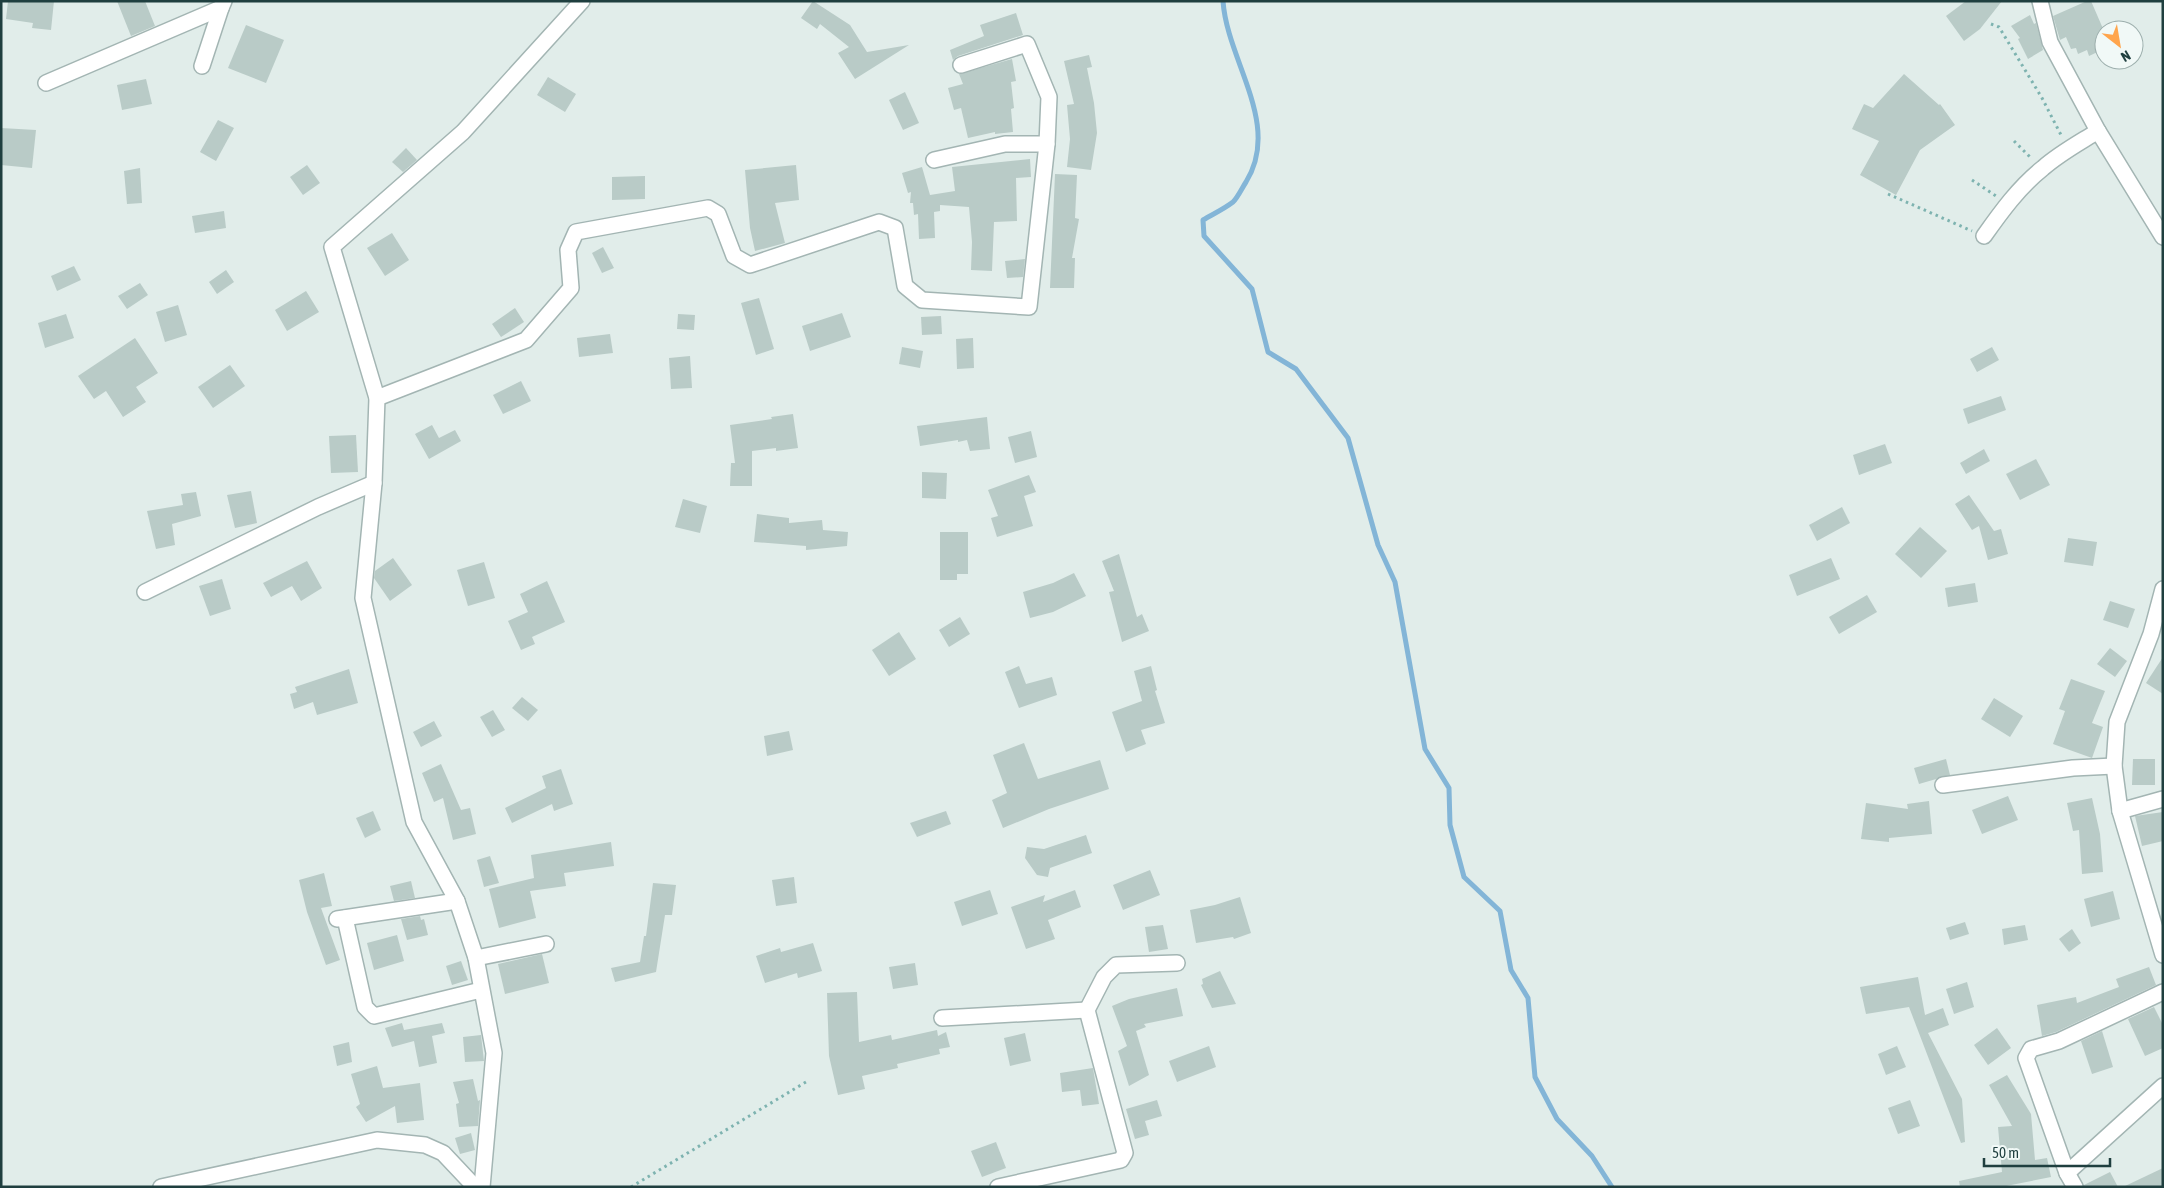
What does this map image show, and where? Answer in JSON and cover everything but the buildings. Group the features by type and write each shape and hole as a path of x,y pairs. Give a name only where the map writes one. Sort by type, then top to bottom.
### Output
{"street":[{"path":"2040,1 2050,42 2098,131 2163,237"},
{"path":"482,1187 494,1053 476,958 456,901 414,822 363,598 374,483 377,398 332,247 463,132 579,2"},
{"path":"202,66 222,5"},
{"path":"46,83 222,5"},
{"path":"377,398 526,340 572,288 568,250 576,232 708,208 718,214 734,256 750,266 879,222 895,228 905,286 922,300 1029,307 1048,144 1049,97 1027,44 961,65"},
{"path":"1984,236 2007,204 2042,168 2068,149 2098,131"},
{"path":"934,160 1005,144 1048,144"},
{"path":"145,592 318,507 374,483"},
{"path":"2163,588 2151,634 2117,722 2114,766 2120,811 2163,955"},
{"path":"1942,785 2073,768 2114,766"},
{"path":"2120,811 2163,799"},
{"path":"456,901 340,918 365,1007 374,1016 481,990"},
{"path":"476,958 546,944"},
{"path":"998,1187 1121,1160 1125,1152 1087,1010 1104,977 1116,965 1177,963"},
{"path":"2075,1187 2067,1173 2026,1058 2031,1049 2059,1041 2163,992"},
{"path":"942,1018 1087,1010"},
{"path":"2067,1173 2163,1086"},
{"path":"161,1187 377,1140 425,1146 443,1154 476,1187"}],"path":[{"path":"1990,24 1999,27 2042,98 2068,149"},
{"path":"2014,141 2042,168"},
{"path":"1972,180 2007,204"},
{"path":"1888,194 1984,236"},
{"path":"631,1187 806,1082"}],"waterway":[{"path":"1223,1 1233,46 1250,92 1256,115 1258,138 1256,160 1246,182 1233,202 1203,220 1204,236 1252,289 1268,352 1296,369 1348,438 1378,545 1395,582 1425,749 1449,788 1450,825 1464,877 1500,911 1511,970 1528,998 1535,1077 1557,1119 1592,1156 1612,1187"}]}
